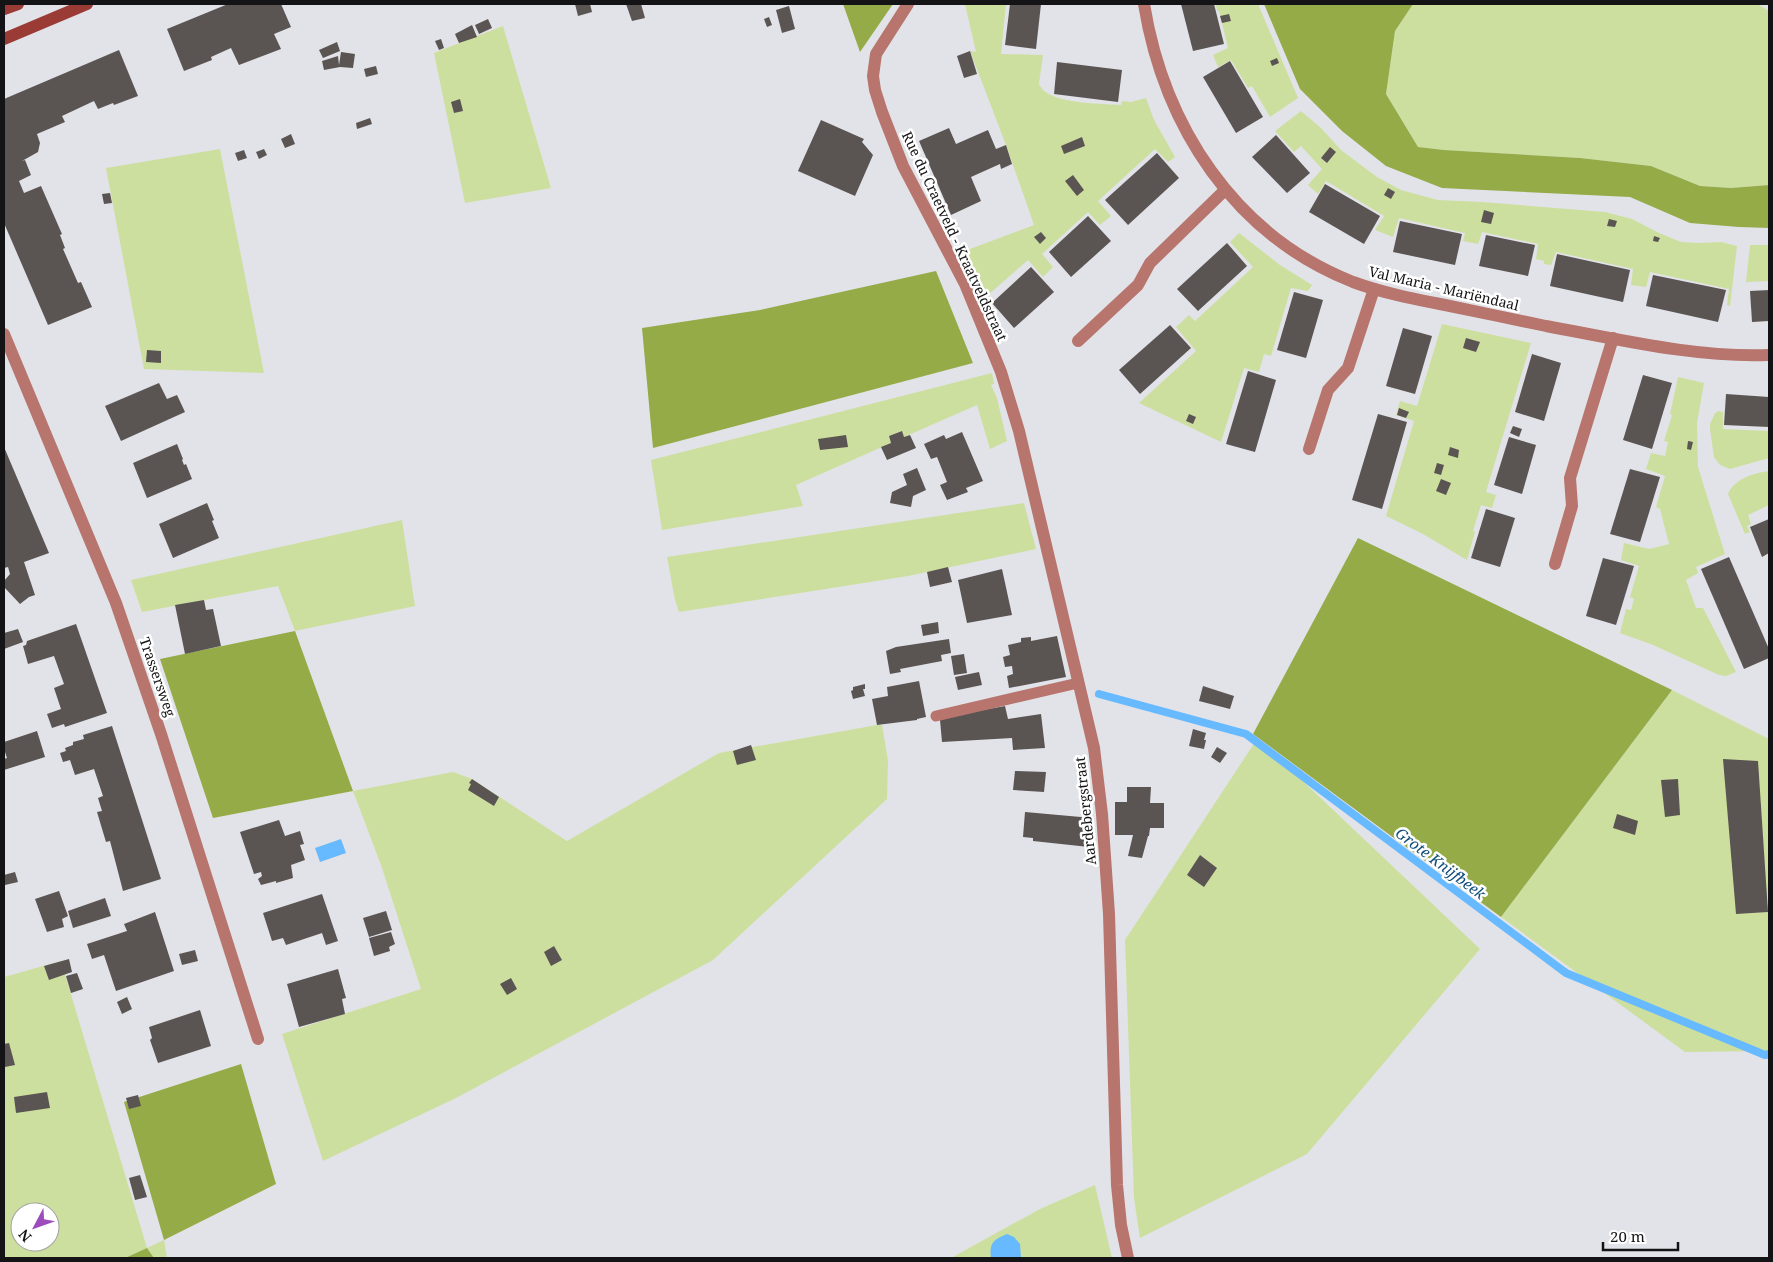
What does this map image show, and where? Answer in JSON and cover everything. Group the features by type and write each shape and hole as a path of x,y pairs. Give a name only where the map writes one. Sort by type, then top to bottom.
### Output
{"street":[{"path":"4,10 18,4"},
{"path":"4,39 87,4"},
{"name":"Rue du Craetveld - Kraatveldstraat","path":"908,4 876,54 874,70 875,90 903,166 965,284 1001,372"},
{"name":"Val Maria - Mariëndaal","path":"1144,4 1152,45 1180,120 1207,167 1225,190 1268,231 1310,261 1352,281 1396,295 1613,338 1716,354 1769,355"},
{"path":"1078,341 1138,286 1150,264 1225,190"},
{"path":"1309,449 1328,390 1348,368 1374,289"},
{"name":"Trassersweg","path":"4,334 116,603 167,752 258,1039"},
{"path":"1555,564 1572,506 1570,478 1613,338"},
{"name":"Aardebergstraat","path":"1001,372 1019,431 1094,748 1102,814 1108,914 1117,1185 1121,1225 1128,1258"}],"lane":[{"path":"936,716 1078,683"}],"green space":[{"path":"843,4 893,4 860,52"},
{"path":"965,4 1006,4 1001,54 1043,55 1039,84 1047,93 1072,101 1113,105 1121,105 1122,101 1131,102 1146,98 1154,120 1175,157 1168,162 1155,149 1098,201 1111,216 1100,225 1088,212 1042,254 1053,267 1043,277 1028,260 988,295 962,252 1034,225 970,51 976,52"},
{"path":"1216,4 1258,4 1298,98 1270,117 1252,86 1248,88 1231,60 1218,67 1213,55 1228,48"},
{"path":"1264,4 1413,4 1395,31 1386,94 1418,147 1580,158 1651,166 1700,186 1731,188 1769,185 1769,228 1690,223 1630,197 1442,188 1386,166 1342,131 1300,89"},
{"path":"1413,4 1757,4 1769,11 1769,185 1731,188 1700,186 1651,166 1580,158 1418,147 1386,94 1395,31"},
{"path":"503,26 551,188 465,203 434,53"},
{"path":"1301,111 1321,128 1341,150 1377,177 1401,190 1438,200 1605,212 1632,219 1681,242 1721,242 1737,246 1730,306 1727,305 1729,289 1650,272 1646,287 1631,285 1633,269 1556,252 1551,265 1544,264 1544,261 1536,259 1538,244 1482,232 1478,244 1463,241 1465,233 1399,218 1393,237 1375,230 1384,216 1326,181 1318,194 1308,185 1322,169 1301,146 1294,152 1275,131"},
{"path":"220,149 264,373 144,369 106,168"},
{"path":"1239,233 1280,265 1312,285 1308,291 1291,288 1271,356 1264,354 1259,372 1244,368 1221,442 1139,403 1196,351 1176,327 1189,315 1195,321 1253,267 1230,242"},
{"path":"1750,245 1769,245 1769,281 1746,282"},
{"path":"936,271 973,363 653,448 642,328 760,310"},
{"path":"1442,324 1531,343 1486,492 1496,495 1492,508 1481,505 1467,560 1423,534 1386,516 1414,421 1396,415 1400,401 1417,406"},
{"path":"992,373 994,384 991,385 997,398 1007,441 990,449 977,405 904,437 901,431 889,436 891,443 796,485 803,506 662,530 651,460"},
{"path":"1678,377 1704,383 1697,423 1698,467 1725,554 1696,567 1698,573 1686,580 1696,608 1703,608 1736,672 1726,676 1719,675 1653,645 1620,633 1626,609 1631,610 1634,599 1630,597 1639,566 1621,560 1624,543 1649,549 1669,544 1660,509 1656,507 1665,476 1646,469 1651,453 1665,456 1668,442 1664,441 1672,415 1670,414"},
{"path":"1723,412 1723,429 1769,431 1769,458 1730,469 1720,465 1714,457 1710,429 1715,413"},
{"path":"1769,471 1769,505 1748,515 1751,524 1747,526 1750,532 1745,534 1728,494 1735,484 1740,481 1751,475"},
{"path":"1024,503 1036,549 908,576 679,612 675,600 667,557"},
{"path":"402,520 415,606 295,631 278,586 142,612 131,580"},
{"path":"1358,538 1672,690 1501,917 1253,734"},
{"path":"295,631 353,791 213,818 160,659"},
{"path":"1672,690 1769,739 1769,1051 1685,1052 1501,917"},
{"path":"882,725 888,761 887,799 713,960 456,1098 323,1161 282,1034 421,989 381,865 353,791 453,772 472,779 567,841 719,753"},
{"path":"1253,734 1480,949 1307,1154 1140,1238 1134,1198 1125,940 1257,739 1251,738"},
{"path":"61,961 147,1248 125,1258 4,1258 4,977"},
{"path":"241,1064 276,1184 164,1240 124,1102"},
{"path":"1095,1185 1112,1258 951,1258 1040,1209"},
{"path":"164,1240 167,1258 154,1258 147,1248"},
{"path":"147,1248 154,1258 125,1258"}],"water":[{"path":"341,839 346,853 320,862 315,848"},
{"path":"1007,1234 1014,1237 1020,1244 1021,1258 991,1258 991,1245 998,1238"}],"building":[{"path":"228,4 281,4 291,27 274,34 281,49 239,65 231,48 211,57 212,60 184,71 167,29"},
{"path":"575,4 590,4 592,12 578,16"},
{"path":"626,4 641,4 645,18 632,21"},
{"path":"1010,4 1041,4 1036,49 1005,45"},
{"path":"1181,4 1214,4 1224,44 1193,51"},
{"path":"789,6 795,29 782,33 776,10"},
{"path":"1229,14 1231,21 1222,23 1220,16"},
{"path":"769,17 772,25 767,27 764,19"},
{"path":"488,19 492,28 479,34 475,25"},
{"path":"472,25 477,37 459,43 455,34"},
{"path":"441,39 444,48 439,50 435,41"},
{"path":"337,42 340,51 323,58 319,50"},
{"path":"119,50 138,96 98,109 94,101 62,116 65,122 37,134 40,143 38,152 22,161 25,160 31,175 19,181 24,193 41,186 62,234 60,235 65,248 63,249 78,283 81,282 92,307 48,325 4,223 4,99"},
{"path":"970,51 977,74 964,78 957,56"},
{"path":"341,52 355,54 353,68 340,67 324,70 322,61 338,56 339,65"},
{"path":"1277,58 1279,63 1272,66 1270,61"},
{"path":"1230,61 1263,117 1236,133 1203,77"},
{"path":"1057,62 1122,70 1118,102 1054,94"},
{"path":"376,66 378,74 366,77 364,69"},
{"path":"460,99 463,111 454,113 451,102"},
{"path":"370,118 372,124 357,129 356,123"},
{"path":"821,120 864,139 862,142 873,155 855,196 798,171"},
{"path":"949,128 956,144 988,130 996,149 1006,145 1012,164 1001,169 1000,164 971,177 981,201 951,215 919,141"},
{"path":"291,134 295,144 285,148 281,139"},
{"path":"1276,135 1310,173 1287,193 1252,157"},
{"path":"1082,137 1085,146 1064,154 1061,146"},
{"path":"1330,147 1336,152 1327,163 1321,158"},
{"path":"264,149 267,155 259,159 256,152"},
{"path":"244,150 247,158 238,161 235,153"},
{"path":"1157,153 1179,178 1128,225 1105,200"},
{"path":"1073,175 1084,190 1077,196 1065,181"},
{"path":"1325,184 1380,216 1364,244 1309,212"},
{"path":"1388,188 1395,192 1391,199 1384,195"},
{"path":"110,193 112,203 104,204 102,194"},
{"path":"1484,210 1494,213 1491,224 1481,222"},
{"path":"1088,216 1111,241 1071,277 1049,252"},
{"path":"1609,219 1617,221 1615,227 1607,226"},
{"path":"1400,221 1462,234 1455,265 1393,252"},
{"path":"1041,232 1046,238 1040,244 1034,237"},
{"path":"1486,235 1535,245 1528,276 1479,266"},
{"path":"1654,236 1660,238 1658,242 1653,241"},
{"path":"1227,243 1247,266 1198,311 1177,289"},
{"path":"1557,254 1630,270 1623,302 1550,286"},
{"path":"1031,267 1054,292 1014,328 992,303"},
{"path":"1653,275 1726,290 1718,322 1646,306"},
{"path":"1769,290 1769,321 1752,322 1750,291"},
{"path":"1294,292 1323,300 1306,358 1277,350"},
{"path":"1170,325 1191,348 1140,394 1119,370"},
{"path":"1403,328 1432,336 1415,394 1386,386"},
{"path":"1466,338 1480,342 1476,352 1463,348"},
{"path":"147,350 161,351 161,363 146,362"},
{"path":"1532,354 1561,363 1544,421 1515,412"},
{"path":"1248,371 1276,380 1255,452 1226,444"},
{"path":"1643,375 1672,383 1652,449 1623,440"},
{"path":"159,383 167,399 177,395 185,412 121,441 105,406"},
{"path":"1726,394 1769,397 1769,427 1724,425"},
{"path":"1399,408 1409,412 1406,418 1397,415"},
{"path":"1189,414 1196,417 1193,424 1186,421"},
{"path":"1378,414 1407,422 1382,509 1352,500"},
{"path":"1513,426 1522,429 1519,437 1510,433"},
{"path":"902,431 904,437 910,435 916,448 887,460 881,447 891,443 889,436"},
{"path":"962,432 983,481 966,488 968,492 947,500 940,485 947,482 937,457 931,459 924,444 944,435 946,439"},
{"path":"846,435 848,447 820,450 818,439"},
{"path":"1509,437 1536,445 1522,494 1494,485"},
{"path":"1688,441 1693,442 1691,450 1687,449"},
{"path":"177,444 184,465 186,464 192,479 147,498 133,463"},
{"path":"4,447 49,553 24,562 35,595 20,604 4,587 4,581 10,574 8,567 4,568"},
{"path":"1450,447 1459,450 1458,458 1448,455"},
{"path":"1437,463 1444,465 1441,475 1434,473"},
{"path":"917,468 926,490 913,496 911,507 890,503 892,492 907,485 903,474"},
{"path":"1630,469 1660,477 1640,542 1610,534"},
{"path":"1441,479 1451,483 1446,495 1436,491"},
{"path":"207,503 219,538 173,558 159,524"},
{"path":"1486,509 1515,518 1500,567 1471,558"},
{"path":"1769,519 1769,553 1762,557 1750,527"},
{"path":"1729,557 1769,649 1769,658 1744,669 1701,569"},
{"path":"1603,558 1634,566 1616,625 1586,616"},
{"path":"948,567 952,582 930,587 927,572"},
{"path":"1002,569 1012,615 967,623 958,580"},
{"path":"204,600 206,610 213,609 221,646 185,654 175,605"},
{"path":"938,622 939,633 923,636 921,625"},
{"path":"76,624 107,713 65,727 64,724 52,728 47,714 61,709 54,688 64,684 54,656 28,664 23,646 26,645 27,641"},
{"path":"18,629 23,642 4,649 4,633"},
{"path":"1057,636 1066,677 1009,688 1007,676 1013,674 1012,666 1005,667 1003,657 1010,655 1008,645 1021,642 1021,638 1031,637 1031,641"},
{"path":"949,639 951,653 941,655 942,661 900,669 901,672 890,674 886,651 896,647"},
{"path":"964,654 967,673 954,675 951,656"},
{"path":"979,672 982,685 958,690 955,677"},
{"path":"919,681 926,717 917,720 877,725 872,699 888,696 887,687"},
{"path":"865,684 865,689 863,689 865,696 853,699 851,691 853,687"},
{"path":"1203,686 1234,696 1230,709 1199,701"},
{"path":"1005,706 1008,719 1041,714 1045,748 1013,750 1012,738 942,742 940,720 950,716"},
{"path":"112,726 161,879 123,891 110,841 106,842 97,812 102,811 98,798 103,796 94,769 75,775 70,760 63,762 60,753 66,751 65,748 73,745 73,742 84,739 83,735"},
{"path":"1193,729 1206,733 1204,749 1189,746"},
{"path":"37,731 45,757 4,770 4,759 7,758 4,742"},
{"path":"751,745 756,760 737,765 733,751"},
{"path":"1217,747 1227,753 1220,763 1211,757"},
{"path":"1723,759 1758,761 1768,912 1736,914"},
{"path":"1015,771 1046,772 1044,792 1013,790"},
{"path":"472,779 499,797 494,806 468,790"},
{"path":"1678,779 1680,815 1665,817 1661,780"},
{"path":"1127,787 1151,787 1150,803 1164,803 1164,828 1150,828 1142,858 1128,856 1133,835 1115,835 1115,802 1127,802"},
{"path":"1025,812 1092,818 1089,847 1033,841 1033,838 1023,837"},
{"path":"1617,814 1638,821 1635,835 1613,828"},
{"path":"279,820 285,836 300,831 304,844 300,845 305,860 291,865 293,878 261,885 258,879 262,876 261,872 254,874 240,832"},
{"path":"1200,855 1217,868 1204,887 1187,875"},
{"path":"15,872 18,882 5,885 4,875"},
{"path":"59,891 68,916 62,919 64,927 47,932 35,899"},
{"path":"322,894 338,941 326,945 322,933 286,945 283,938 272,941 263,913"},
{"path":"105,898 111,916 73,928 68,911"},
{"path":"386,911 392,930 369,937 363,918"},
{"path":"155,912 174,971 116,991 104,955 92,959 87,944 127,931 124,924"},
{"path":"391,932 395,944 389,947 390,951 374,956 369,938"},
{"path":"554,946 562,960 551,966 544,952"},
{"path":"195,950 198,961 182,965 179,954"},
{"path":"69,959 72,972 49,980 44,966"},
{"path":"338,969 346,998 342,999 345,1014 299,1027 287,984"},
{"path":"77,973 83,989 71,993 66,976"},
{"path":"511,978 517,989 507,995 500,984"},
{"path":"127,997 132,1009 122,1014 117,1002"},
{"path":"200,1010 211,1046 158,1063 150,1040 152,1038 149,1027"},
{"path":"9,1043 15,1065 5,1067 4,1044"},
{"path":"47,1092 50,1108 16,1113 14,1097"},
{"path":"138,1095 141,1106 129,1109 126,1098"},
{"path":"140,1175 147,1197 135,1200 129,1178"}],"waterway":[{"name":"Grote Knijfbeek","path":"1099,694 1246,734 1566,973 1765,1055 1769,1054"}]}
